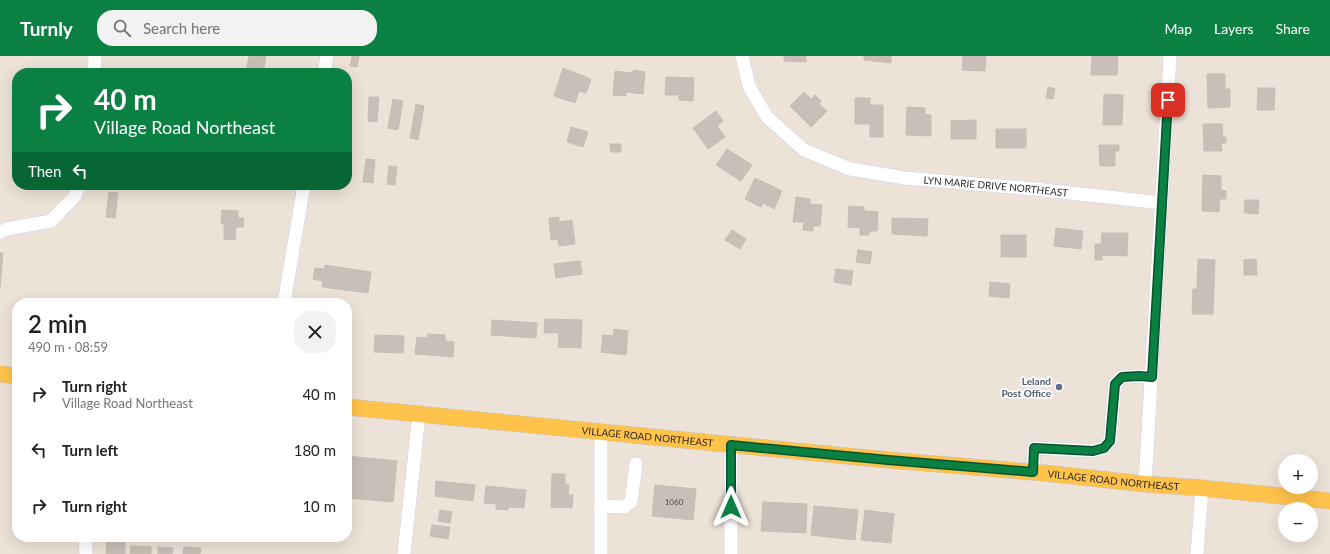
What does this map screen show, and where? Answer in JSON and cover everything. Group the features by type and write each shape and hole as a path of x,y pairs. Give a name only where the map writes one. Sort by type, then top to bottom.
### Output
{"main road":[{"path":"0,374 12,375"},
{"name":"VILLAGE ROAD NORTHEAST","path":"352,407 731,445 1033,472 1330,501"}],"street":[{"path":"94,68 95,56"},
{"path":"325,68 326,56"},
{"name":"LYN MARIE DRIVE NORTHEAST","path":"742,56 749,86 767,117 804,150 838,164 850,168 905,178 1035,188 1162,203"},
{"path":"1146,484 1170,56"},
{"path":"0,232 51,221 76,196 78,190"},
{"path":"285,298 303,190"},
{"path":"1033,472 1034,448 1093,451 1104,448 1110,441 1115,384 1122,377 1152,377"},
{"path":"404,554 419,414"},
{"path":"601,432 601,554"},
{"path":"731,445 735,554"},
{"path":"600,506 624,507 631,502 636,464"},
{"path":"1197,554 1202,488"},
{"path":"85,542 86,554"}],"building":[{"path":"249,56 266,56 264,68 247,68"},
{"path":"352,56 359,56 357,67 350,66"},
{"path":"784,56 806,56 806,62 784,61"},
{"path":"864,56 891,56 891,63 864,60"},
{"path":"963,56 986,56 985,71 962,70"},
{"path":"1092,56 1118,56 1117,75 1091,75"},
{"path":"563,68 591,79 586,93 579,91 575,103 554,96"},
{"path":"633,70 645,72 643,94 626,92 626,96 613,95 615,71 633,73"},
{"path":"1207,74 1225,74 1225,89 1230,89 1230,107 1208,108"},
{"path":"666,77 694,78 693,101 679,100 679,95 665,95"},
{"path":"1048,87 1055,89 1053,99 1046,98"},
{"path":"1258,88 1275,88 1274,110 1257,110"},
{"path":"804,92 811,99 815,95 821,101 819,104 827,111 811,127 790,106"},
{"path":"1104,94 1123,95 1122,125 1103,125"},
{"path":"369,97 379,97 377,122 368,121"},
{"path":"855,98 870,98 870,105 883,105 883,137 870,137 870,124 855,124"},
{"path":"393,99 403,101 398,130 388,128"},
{"path":"416,104 424,106 418,140 410,138"},
{"path":"907,107 925,108 925,114 931,115 931,136 906,135"},
{"path":"716,111 723,121 717,126 725,137 708,149 693,128"},
{"path":"976,120 976,139 951,139 951,121"},
{"path":"1203,124 1222,124 1223,137 1226,137 1226,143 1221,143 1222,151 1204,151"},
{"path":"571,127 588,132 583,147 567,142"},
{"path":"996,129 1026,129 1026,148 996,148"},
{"path":"610,144 621,144 621,152 611,152"},
{"path":"1099,145 1119,145 1119,151 1115,151 1115,166 1100,166"},
{"path":"727,149 752,165 741,181 716,165"},
{"path":"366,159 375,160 373,183 363,182"},
{"path":"389,166 397,167 395,185 387,184"},
{"path":"1203,175 1221,176 1221,190 1226,191 1226,199 1220,199 1219,212 1202,211"},
{"path":"755,178 782,191 774,209 763,203 761,207 745,199"},
{"path":"109,192 118,193 115,218 106,217"},
{"path":"796,197 810,199 810,204 822,205 820,226 813,226 813,231 803,230 804,222 793,222"},
{"path":"1245,200 1259,200 1258,214 1244,213"},
{"path":"849,206 864,207 864,211 878,212 877,231 869,231 869,235 860,235 860,228 848,227"},
{"path":"222,210 238,211 238,218 244,218 243,227 236,227 235,240 224,239 224,224 221,224"},
{"path":"559,217 559,222 572,220 575,244 559,246 558,239 551,240 549,218"},
{"path":"892,218 928,219 927,236 892,234"},
{"path":"1056,228 1083,231 1081,249 1054,246"},
{"path":"732,230 746,239 740,249 725,240"},
{"path":"1102,233 1128,233 1127,256 1102,255 1102,260 1095,260 1095,244 1101,244"},
{"path":"1001,235 1026,235 1026,257 1001,257"},
{"path":"858,250 872,252 870,264 856,262"},
{"path":"0,253 3,253 0,287"},
{"path":"1198,259 1215,260 1213,314 1192,314 1193,289 1197,289"},
{"path":"1256,259 1257,275 1244,275 1244,260"},
{"path":"580,261 582,274 556,278 554,264"},
{"path":"325,265 371,272 368,293 322,287 323,281 313,279 315,268 325,269"},
{"path":"836,269 853,271 851,285 834,282"},
{"path":"990,282 1010,284 1009,298 989,296"},
{"path":"545,319 582,320 581,348 558,347 559,333 544,333"},
{"path":"492,320 537,323 536,338 491,335"},
{"path":"614,329 628,331 626,355 601,352 603,335 613,336"},
{"path":"428,334 445,335 445,341 454,342 453,357 415,354 417,337 427,338"},
{"path":"375,335 404,336 403,353 374,352"},
{"path":"352,456 397,461 393,502 352,498"},
{"path":"552,474 565,474 565,485 569,485 568,495 573,495 572,508 551,507"},
{"path":"436,481 475,485 473,501 435,496"},
{"path":"655,485 696,489 693,520 652,516"},
{"path":"486,486 526,490 524,508 508,507 508,510 496,509 496,504 484,503"},
{"path":"763,502 807,504 806,533 761,531"},
{"path":"814,506 858,510 855,540 811,535"},
{"path":"440,510 452,512 450,523 438,521"},
{"path":"865,510 894,514 891,543 861,540"},
{"path":"432,525 450,527 448,539 430,536"},
{"path":"107,542 125,542 125,554 106,554"},
{"path":"131,546 151,547 151,554 130,554"},
{"path":"158,547 173,548 172,554 158,554"},
{"path":"184,547 201,548 200,554 183,554"}],"place":[{"name":"Leland Post Office","path":"1059,387"}],"route":[{"path":"731,507 731,445 1033,472 1034,448 1093,451 1104,448 1110,441 1115,384 1122,377 1152,377 1168,100"}]}
